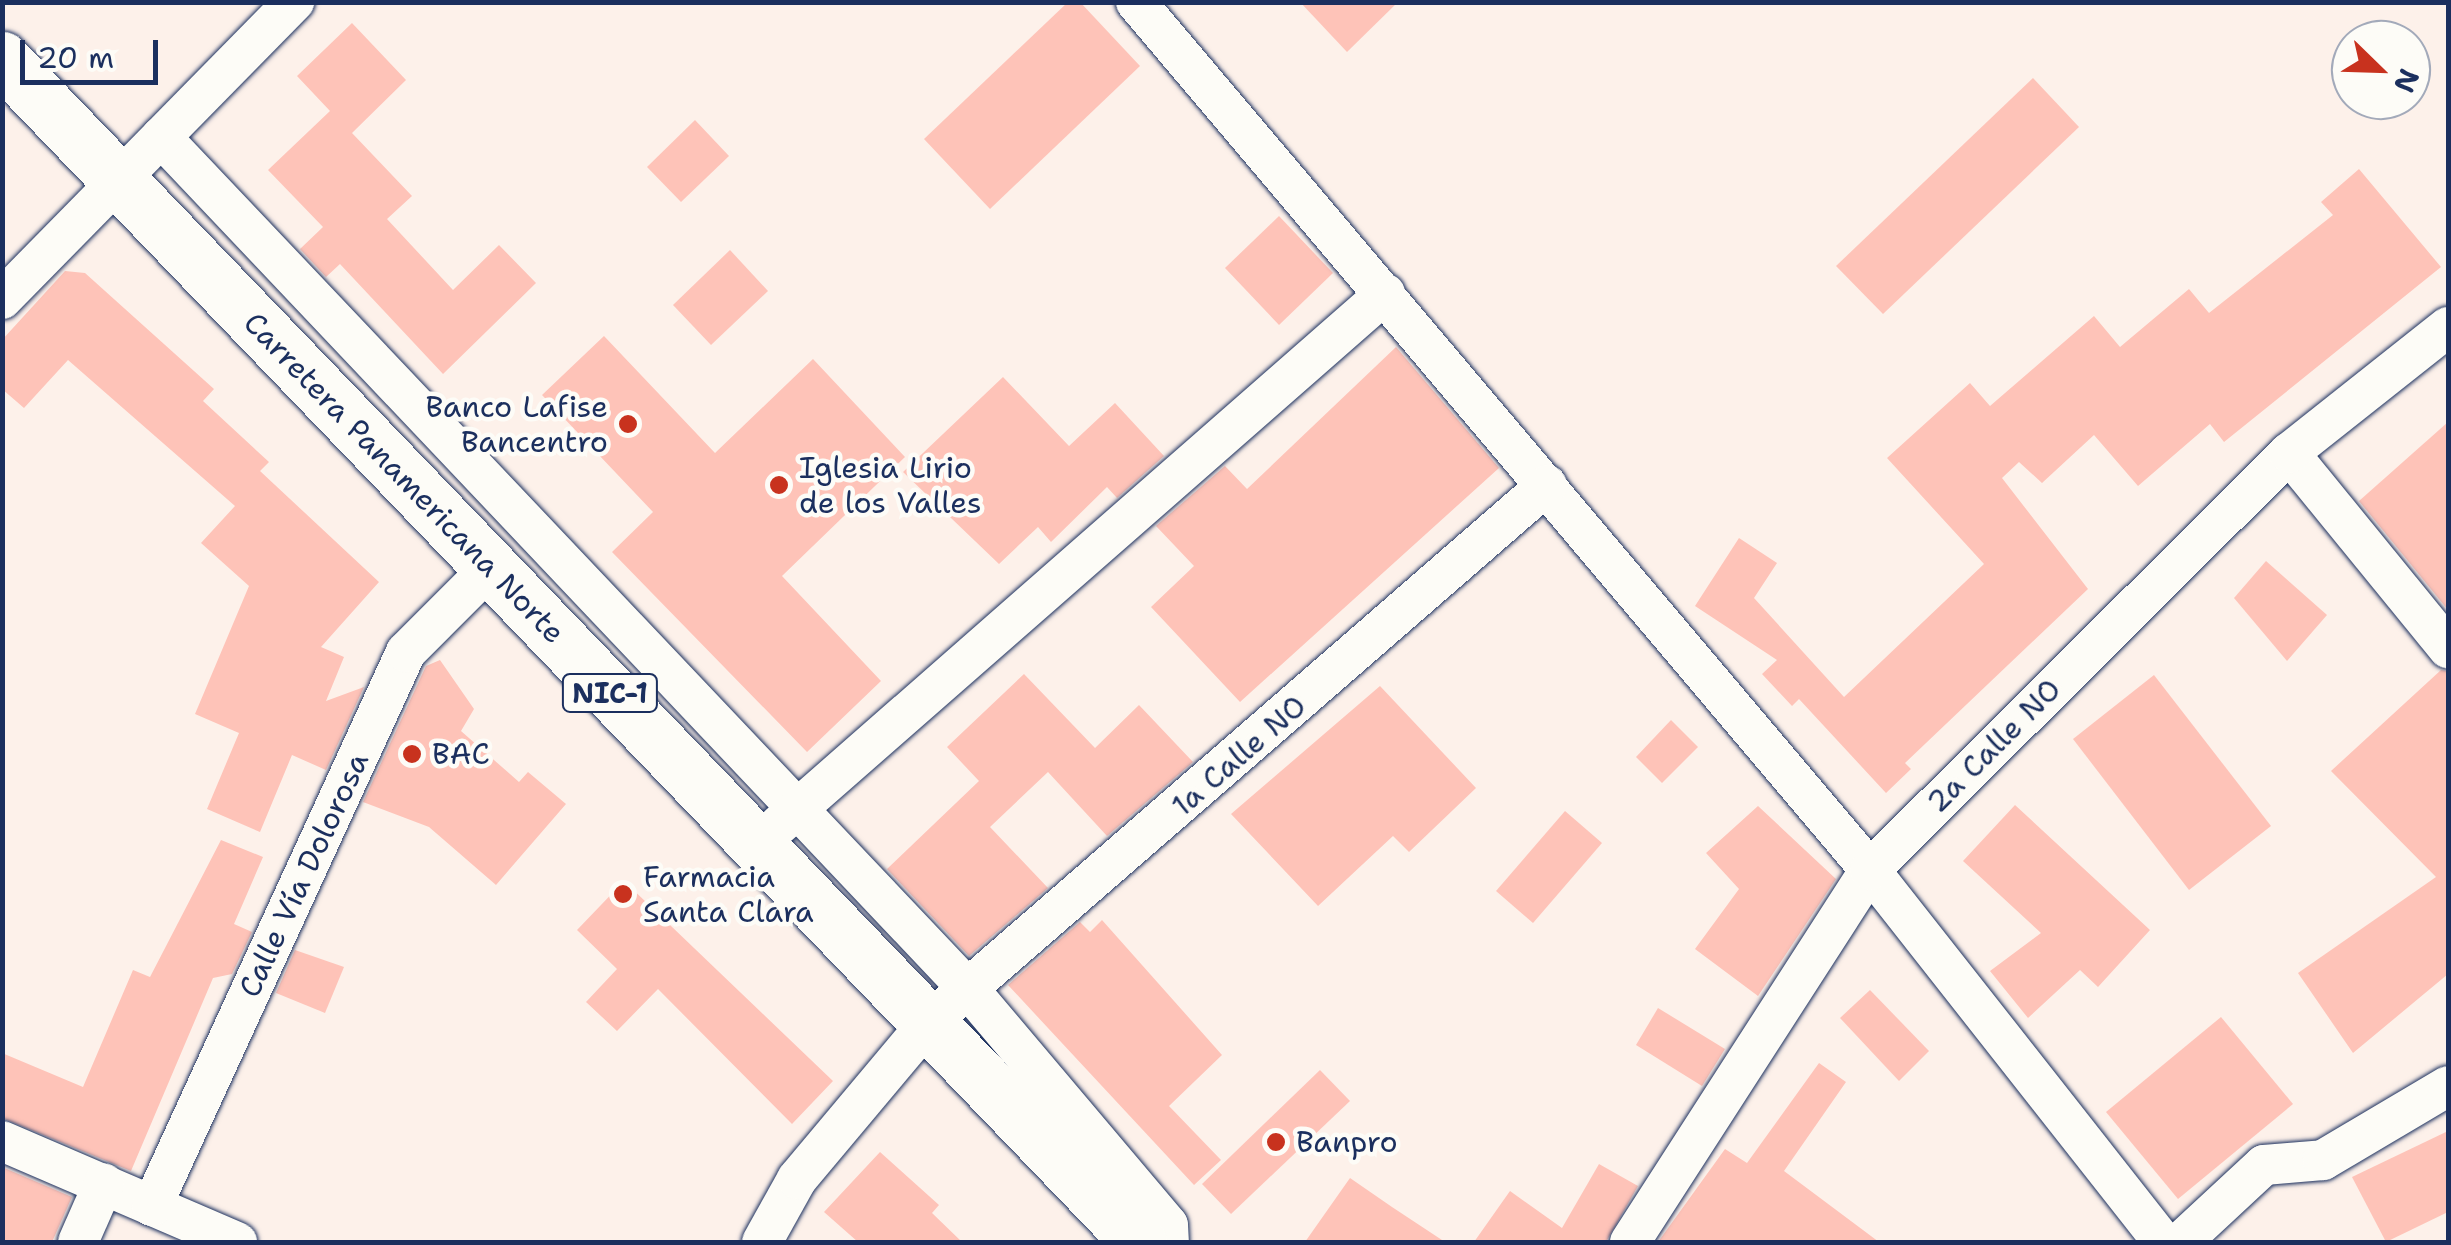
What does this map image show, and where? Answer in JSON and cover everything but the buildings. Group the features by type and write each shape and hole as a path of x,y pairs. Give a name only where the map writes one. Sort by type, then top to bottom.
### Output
{"highway":[{"name":"Carretera Panamericana Norte","path":"2,59 758,848 949,1008 1139,1242"}],"street":[{"path":"2,299 99,161 161,138 294,2"},
{"path":"1136,2 1870,870 2164,1242"},
{"path":"161,138 796,808 949,1008 1168,1225 1169,1242"},
{"path":"758,848 796,808 1385,294"},
{"name":"2a Calle NO","path":"1630,1242 1870,870 2288,453 2448,327"},
{"path":"2288,453 2448,648"},
{"name":"1a Calle NO","path":"762,1242 796,1180 949,1008 1547,485"},
{"name":"Calle Vía Dolorosa","path":"152,1206 406,652 490,568"},
{"path":"2181,1242 2264,1165 2323,1160 2448,1086"},
{"path":"2,1141 237,1242"},
{"path":"78,1242 104,1182"}],"place":[{"name":"Banco Lafise Bancentro","path":"628,424"},
{"name":"Iglesia Lirio de los Valles","path":"779,485"},
{"name":"BAC","path":"412,754"},
{"name":"Farmacia Santa Clara","path":"623,894"},
{"name":"Banpro","path":"1276,1142"}]}
